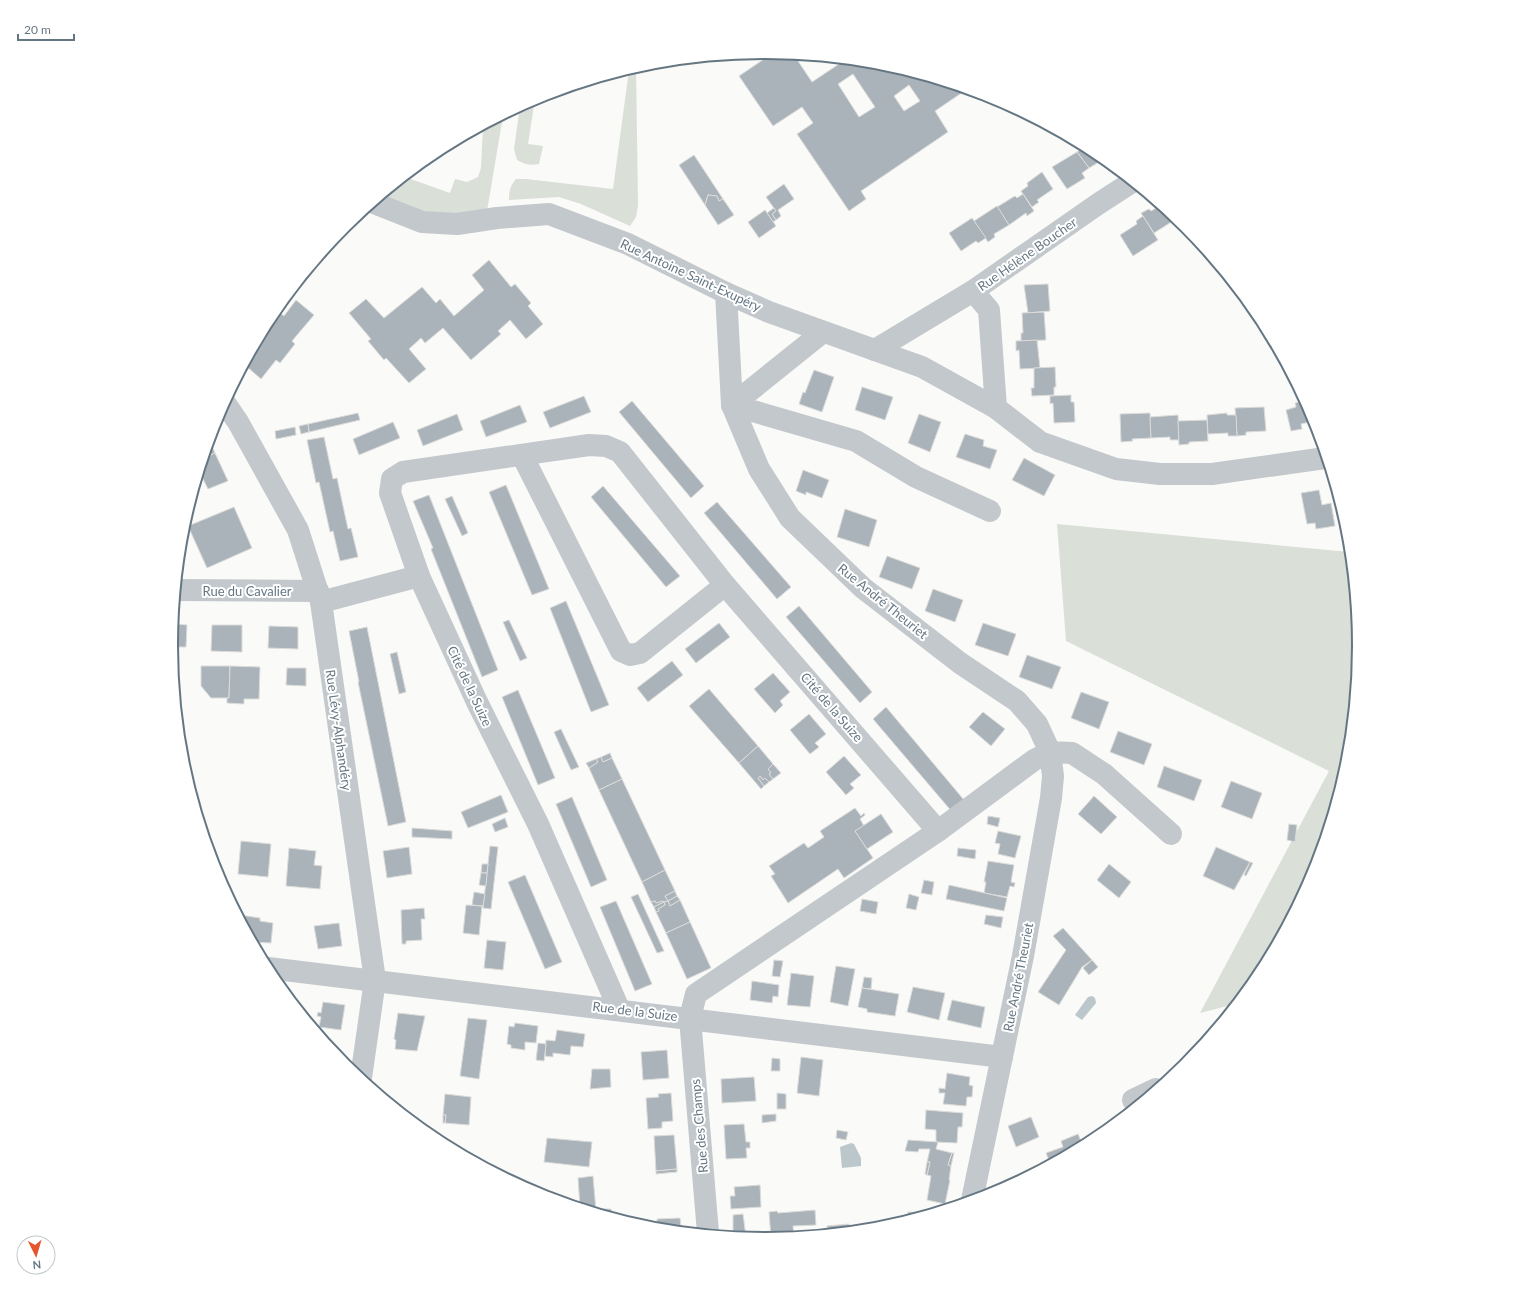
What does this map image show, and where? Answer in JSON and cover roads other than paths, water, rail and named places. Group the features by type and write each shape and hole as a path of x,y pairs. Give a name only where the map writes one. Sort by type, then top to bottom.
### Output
{"street":[{"name":"Rue Hélène Boucher","path":"996,408 989,310 973,291 1128,185"},
{"name":"Rue Antoine Saint-Exupéry","path":"378,205 422,222 458,224 497,218 549,214 628,244 726,293 769,312 922,367 996,408"},
{"path":"875,350 973,291"},
{"name":"Rue André Theuriet","path":"726,293 732,405 759,469 790,518 864,588 960,662 1017,701 1037,724 1050,752 1053,776 1051,798 1023,956 973,1193"},
{"path":"732,405 823,332"},
{"path":"732,405 856,441 916,477 990,511"},
{"name":"Rue Lévy-Alphandéry","path":"229,408 238,422 298,530 319,597 375,980 362,1071"},
{"path":"996,408 1040,442 1116,469 1160,474 1212,474 1321,459"},
{"name":"Cité de la Suize","path":"619,1009 538,824 477,702 419,576 390,493 392,479 403,472 589,445 606,446 620,452 725,584 938,831"},
{"path":"522,455 621,651 630,655 640,653 725,584"},
{"name":"Rue du Cavalier","path":"182,590 319,597 419,576"},
{"path":"690,1018 696,994 938,831 1034,760 1050,752 1072,753 1104,774 1171,834"},
{"name":"Rue de la Suize","path":"276,969 619,1009 1002,1057"},
{"name":"Rue des Champs","path":"690,1018 708,1229"},
{"path":"1133,1100 1138,1098"}]}
